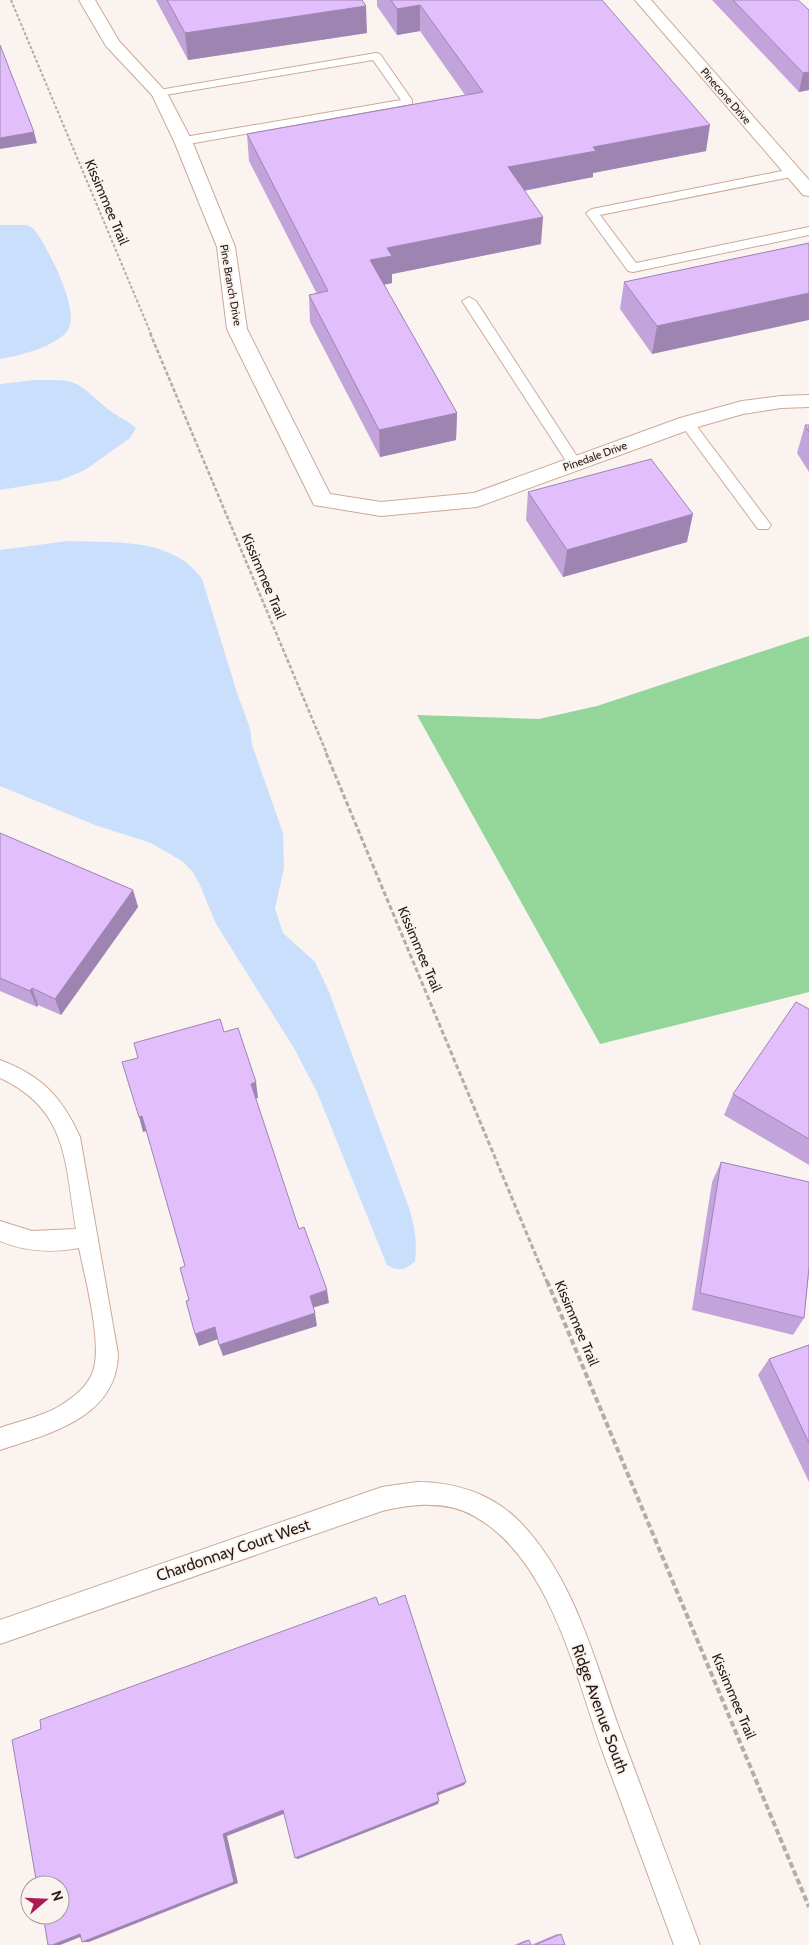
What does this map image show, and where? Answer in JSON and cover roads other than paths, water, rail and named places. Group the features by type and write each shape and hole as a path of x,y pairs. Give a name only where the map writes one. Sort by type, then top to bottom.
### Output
{"street":[{"name":"Pine Branch Drive","path":"87,0 112,43 160,93 183,141 226,247 237,329 322,500 381,509"},
{"name":"Pinecone Drive","path":"643,0 809,192"},
{"name":"Pinedale Drive","path":"381,509 477,500 687,423 742,408 781,402 809,401"}],"lane":[{"path":"160,93 376,56 408,102 183,141"},
{"path":"792,173 592,213 633,268 809,231"},
{"path":"469,301 574,464"},
{"path":"687,423 763,525"},
{"path":"0,1069 28,1081 60,1114 70,1137 107,1342 106,1365 97,1388 82,1405 62,1418 0,1439"},
{"path":"0,1231 33,1241 60,1242 87,1237"},
{"name":"Chardonnay Court West","path":"0,1632 382,1499 424,1491 447,1494 470,1502"},
{"name":"Ridge Avenue South","path":"470,1502 491,1513 510,1529 529,1550 547,1578 573,1635 687,1945"}],"water":[{"path":"0,225 27,225 34,229 60,277 70,306 71,319 69,328 57,340 38,349 0,359"},
{"path":"35,380 59,380 74,383 136,428 130,438 85,470 61,480 0,490 0,384"},
{"path":"68,541 123,543 159,549 190,565 202,579 238,696 250,728 252,745 283,833 284,868 275,908 283,933 315,962 329,992 409,1208 415,1234 416,1254 415,1261 405,1268 395,1269 387,1265 317,1092 294,1048 216,924 193,872 182,861 151,843 95,825 0,786 0,550"}]}
